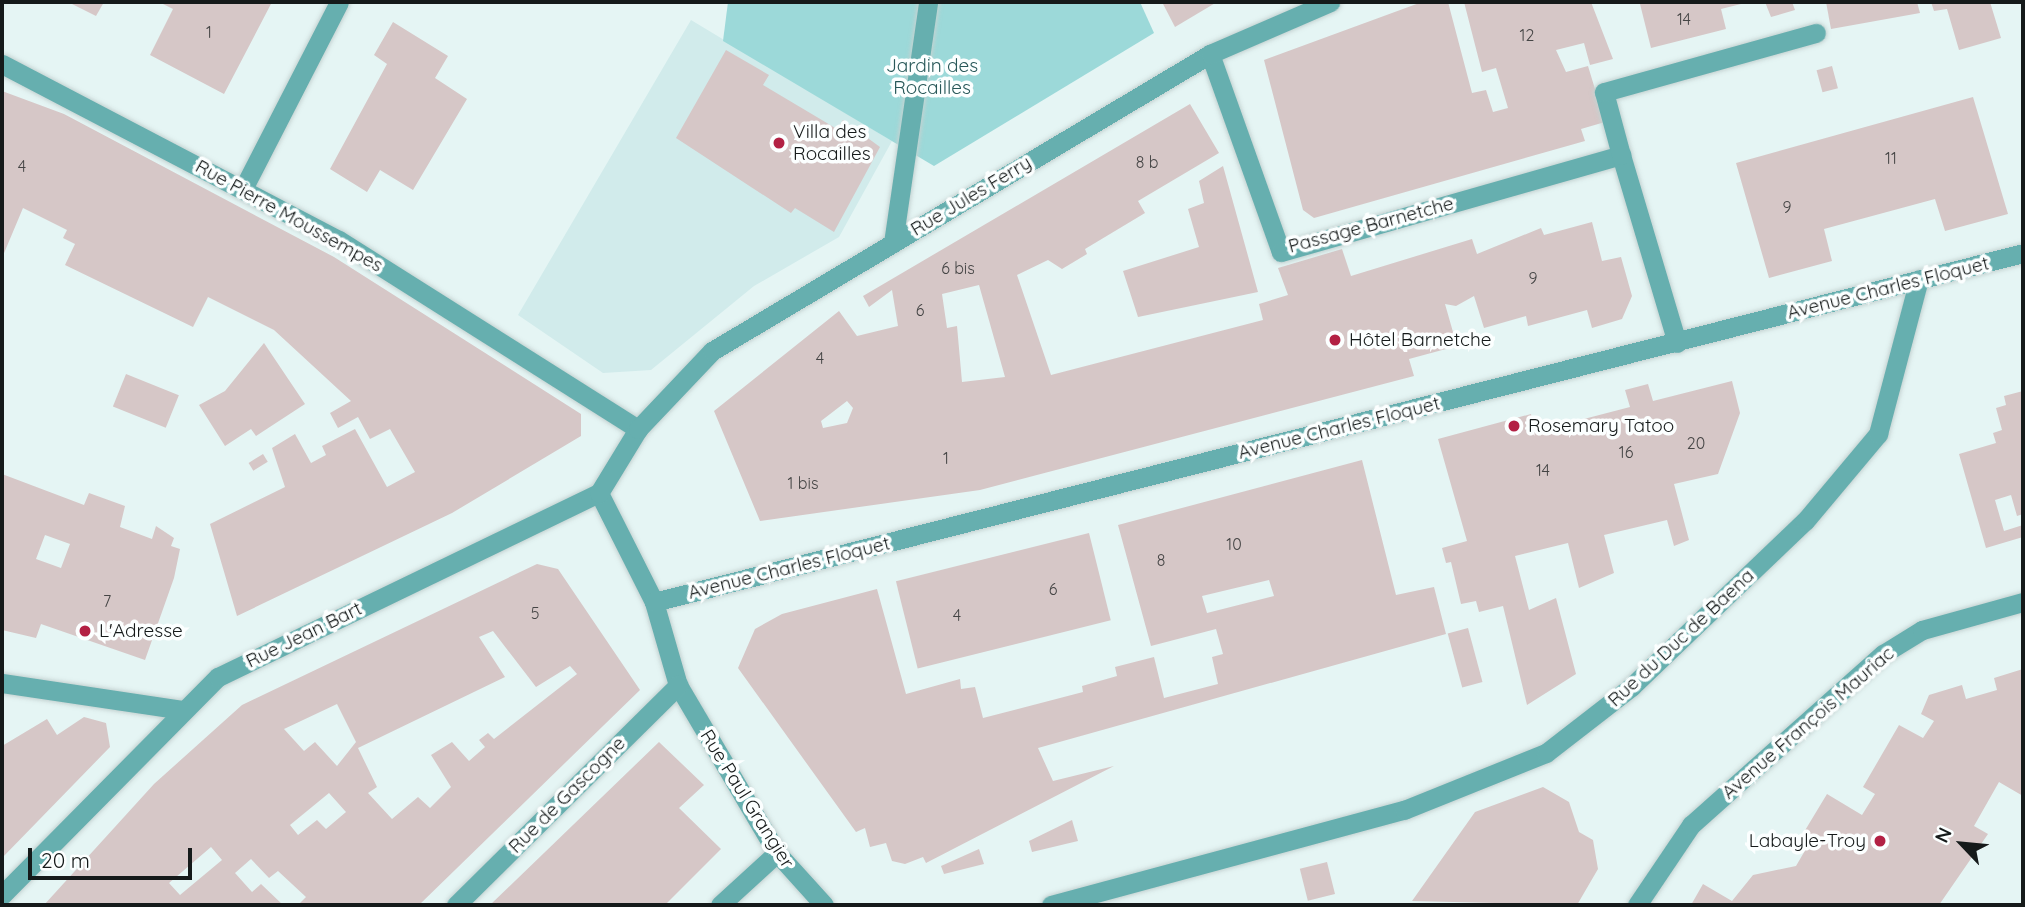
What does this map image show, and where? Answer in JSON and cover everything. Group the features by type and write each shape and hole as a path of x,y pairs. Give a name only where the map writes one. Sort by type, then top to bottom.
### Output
{"street":[{"path":"243,189 339,2"},
{"path":"892,243 928,2"},
{"name":"Rue Jules Ferry","path":"638,429 712,351 1210,54 1330,2"},
{"path":"1677,343 1604,92 1816,33"},
{"name":"Passage Barnetche","path":"1210,54 1281,252 1621,155"},
{"name":"Rue Pierre Moussempes","path":"2,64 339,240 638,429"},
{"name":"Avenue Charles Floquet","path":"654,602 2023,253"},
{"name":"Rue du Duc de Baena","path":"1051,905 1404,810 1546,753 1632,687 1786,539 1878,434 1919,279"},
{"path":"599,493 638,429"},
{"name":"Rue Paul Grangier","path":"599,493 654,602 678,685 777,853 824,905"},
{"name":"Rue Jean Bart","path":"2,895 218,677 599,493"},
{"name":"Avenue François Mauriac","path":"1637,905 1690,825 1883,654 1922,630 2023,602"},
{"path":"2,683 183,710"},
{"name":"Rue de Gascogne","path":"456,905 678,685"},
{"path":"720,905 777,853"}],"shaded area":[{"path":"691,20 892,141 839,237 754,286 651,370 603,373 518,315"}],"green space":[{"name":"Jardin des Rocailles","path":"728,2 1140,2 1154,33 934,166 723,41"}],"building":[{"path":"68,2 104,2 96,16"},
{"path":"159,2 272,2 224,94 150,55 173,9"},
{"path":"1162,2 1217,2 1175,27"},
{"path":"1422,2 1448,2 1472,93 1486,90 1493,112 1508,108 1496,68 1482,72 1464,2 1591,2 1613,59 1590,65 1584,43 1556,50 1566,72 1588,66 1605,122 1581,129 1585,141 1314,218 1303,210 1264,60"},
{"path":"1765,2 1792,2 1795,10 1771,17"},
{"path":"1826,2 1917,2 1920,13 1831,29"},
{"path":"1931,2 1990,2 2001,38 1959,50 1947,9 1934,11"},
{"path":"1745,3 1721,9 1726,29 1651,48 1640,4"},
{"path":"393,22 448,56 435,78 467,99 413,190 380,170 367,192 330,169 387,64 374,55"},
{"name":"Villa des Rocailles","path":"726,50 769,75 763,85 837,129 843,120 880,147 834,232 795,208 791,213 676,138"},
{"path":"1832,66 1838,88 1822,92 1817,70"},
{"path":"2,91 64,114 334,257 581,414 581,436 452,513 237,616 210,524 285,487 272,448 295,434 311,463 326,455 322,446 355,429 387,487 415,472 390,429 370,439 358,417 338,428 330,413 351,401 274,330 208,297 193,327 65,265 75,244 63,238 67,230 23,208 2,258"},
{"path":"1973,97 2008,214 1945,231 1935,199 1824,229 1832,261 1769,278 1736,163"},
{"path":"1190,104 1219,153 1138,201 1145,213 1085,249 1087,254 1062,269 1048,260 1017,275 1051,375 1263,320 1259,304 1288,295 1278,268 1342,249 1351,276 1472,239 1477,254 1541,228 1544,235 1592,222 1602,261 1621,257 1632,296 1622,319 1592,328 1587,310 1528,326 1526,316 1484,328 1474,296 1456,306 1445,304 1457,346 1409,359 1414,376 980,490 760,521 714,411 839,311 857,336 898,326 892,290 869,307 863,296","holes":["979,285 1005,377 962,382 957,326 947,328 942,294","847,401 853,408 847,423 823,428 821,421"]},
{"path":"1223,166 1258,292 1138,317 1123,271 1199,247 1188,209 1204,203 1199,181"},
{"path":"264,343 305,404 256,436 251,429 225,446 199,405 225,391"},
{"path":"126,374 179,395 166,428 113,406"},
{"path":"1732,381 1740,413 1718,474 1674,484 1689,540 1674,546 1667,520 1604,535 1614,573 1579,588 1568,543 1515,556 1529,610 1556,598 1576,674 1527,705 1503,606 1479,612 1476,601 1461,604 1451,562 1446,563 1442,548 1467,541 1438,439 1531,414 1534,432 1630,407 1625,390 1648,384 1653,401"},
{"path":"2023,391 2023,514 2017,516 2011,495 1995,500 2004,531 2023,525 2023,537 1986,548 1959,454 1996,443 1993,433 2002,430 1996,408 2006,405 2004,396"},
{"path":"263,454 268,462 253,471 249,463"},
{"path":"1362,460 1396,595 1434,587 1446,634 1038,748 1053,781 1114,766 926,863 923,857 905,864 892,861 886,843 870,847 865,828 856,832 738,668 755,629 782,614 877,589 906,694 960,679 961,689 975,687 983,718 1083,692 1082,686 1117,676 1115,667 1154,657 1164,698 1218,684 1212,657 1223,654 1216,629 1151,646 1118,525","holes":["1269,580 1274,596 1207,613 1202,596"]},
{"path":"2,474 84,505 89,493 125,506 120,527 152,539 156,526 174,538 171,546 180,549 174,578 145,660 41,624 36,638 2,630","holes":["45,535 70,544 61,568 36,559"]},
{"path":"1089,533 1111,620 918,668 896,581"},
{"path":"537,564 558,569 640,690 419,905 298,905 306,897 278,871 269,878 251,859 235,873 252,892 261,884 283,905 44,905 154,784 242,705","holes":["493,631 536,687 570,666 577,674 494,739 488,733 479,740 485,747 469,761 452,742 431,755 451,787 430,808 418,797 392,819 368,793 377,787 358,748 505,677 479,637","337,704 356,742 337,766 315,742 304,751 284,729","329,793 346,812 326,829 317,820 298,835 290,825","211,847 222,860 180,895 169,883"]},
{"path":"1468,628 1482,682 1462,688 1448,633"},
{"path":"2023,669 2023,796 1999,782 1974,826 1988,834 1939,905 1691,905 1703,884 1732,901 1753,875 1796,866 1810,842 1801,837 1827,794 1862,815 1875,794 1863,787 1899,725 1923,738 1934,721 1921,714 1929,695 1962,685 1966,699 1997,690 1994,678"},
{"path":"84,717 106,723 110,747 2,858 2,746 47,719 57,735"},
{"path":"659,742 704,785 679,808 721,849 665,905 490,905"},
{"path":"1543,787 1569,802 1579,832 1593,840 1598,869 1577,905 1412,901 1475,812"},
{"path":"1072,820 1078,841 1032,852 1029,841"},
{"path":"979,849 984,864 944,874 941,866"},
{"path":"1327,862 1335,894 1308,901 1300,869"}],"place":[{"name":"Villa des Rocailles","path":"779,143"},
{"name":"Hôtel Barnetche","path":"1335,340"},
{"name":"Rosemary Tatoo","path":"1514,426"},
{"name":"L'Adresse","path":"85,631"},
{"name":"Labayle-Troy","path":"1880,841"}]}
